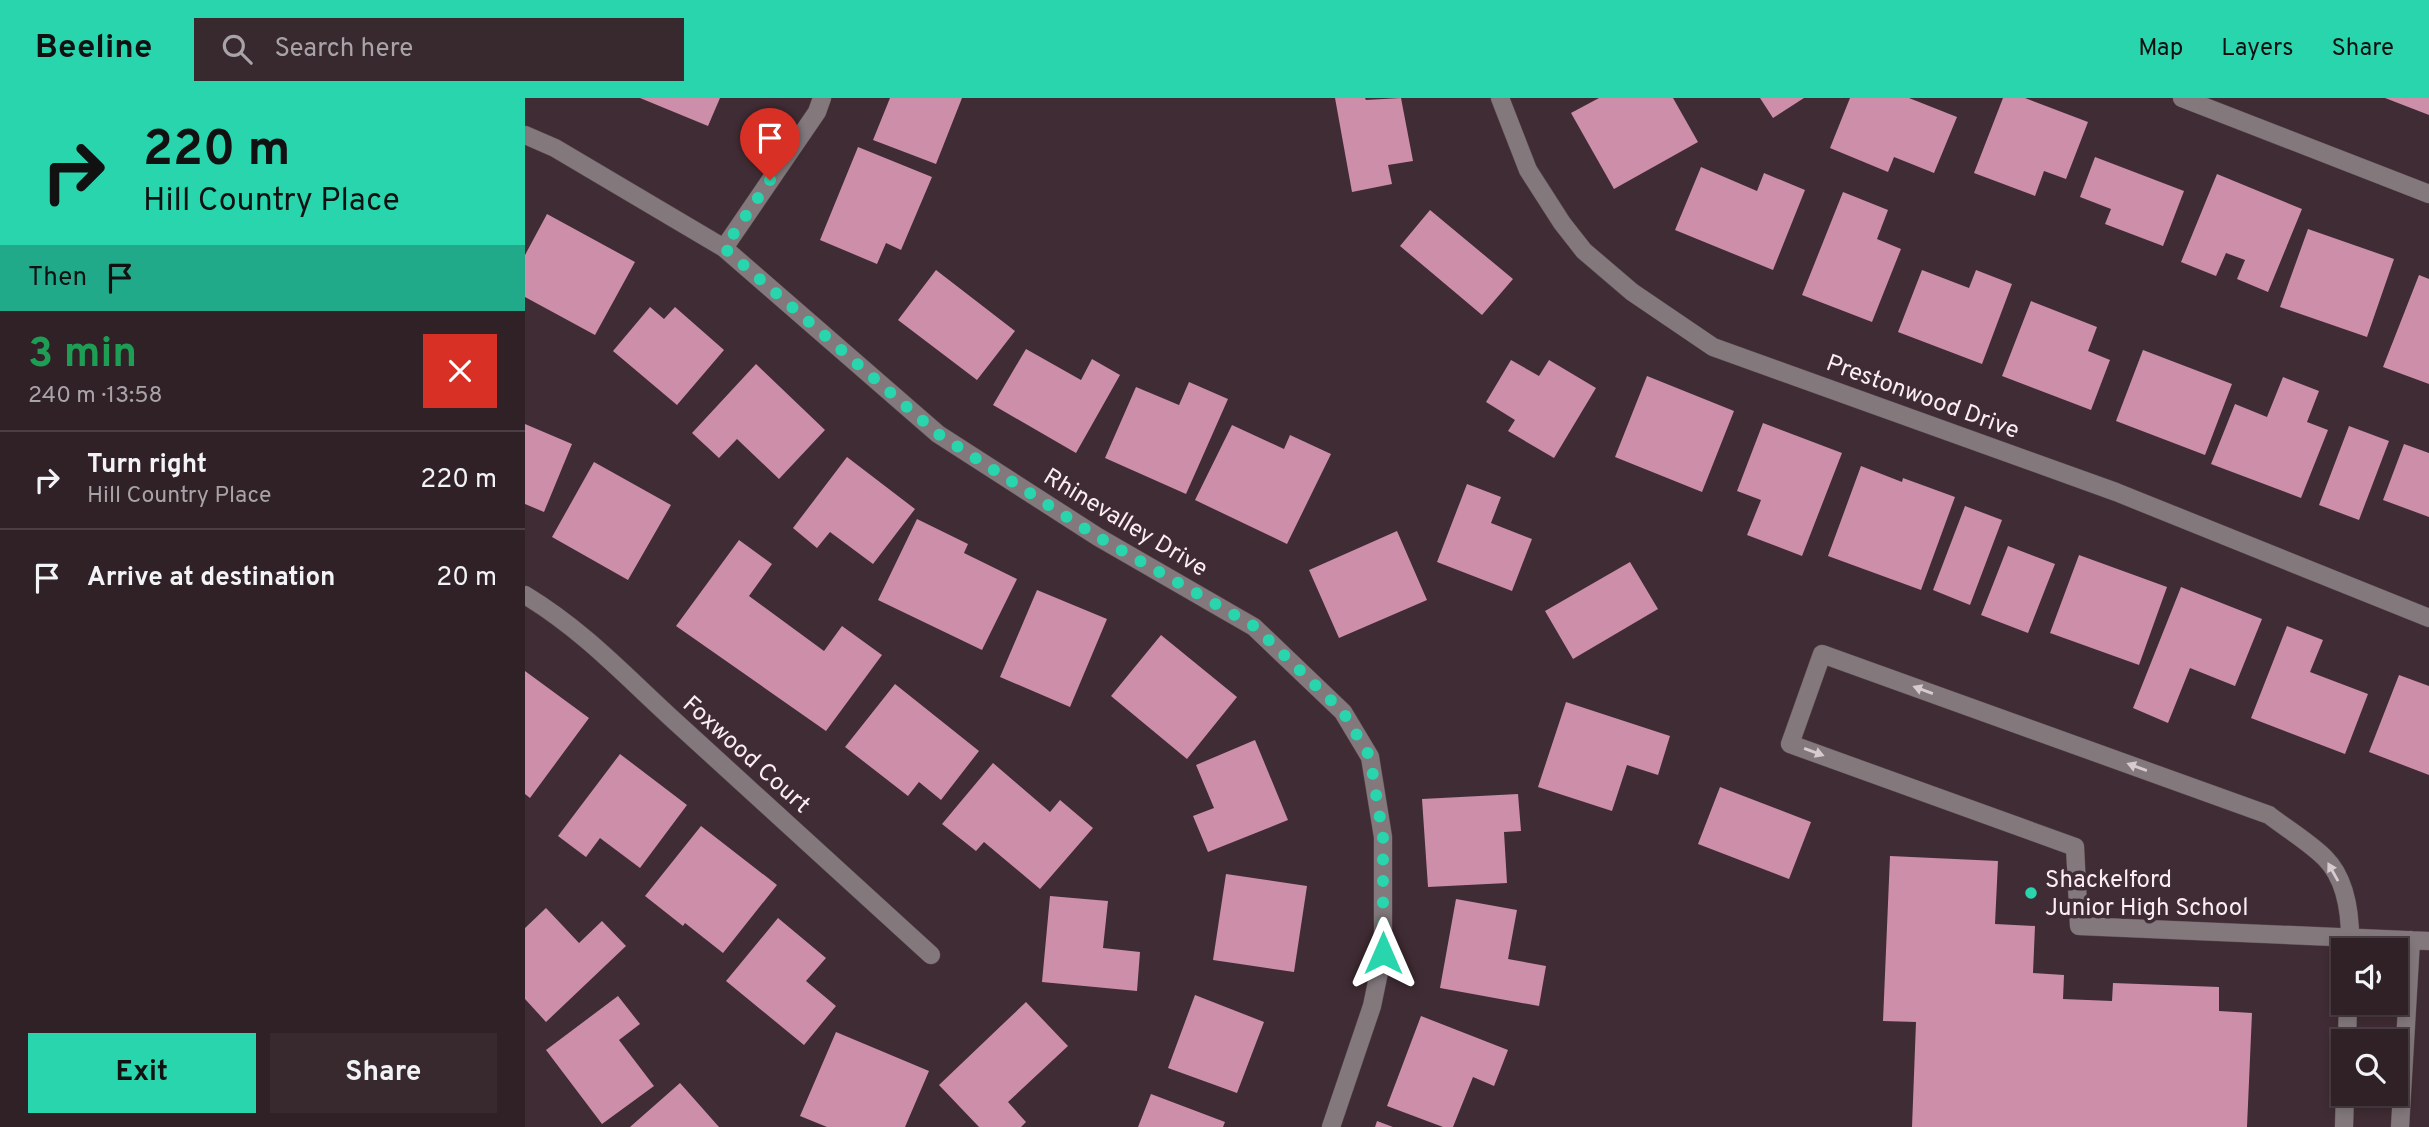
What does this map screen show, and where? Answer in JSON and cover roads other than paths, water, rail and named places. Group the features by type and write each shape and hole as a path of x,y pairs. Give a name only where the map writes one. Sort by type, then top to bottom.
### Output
{"street":[{"path":"724,248 817,112 822,98"},
{"name":"Prestonwood Drive","path":"1500,98 1528,170 1562,223 1584,251 1632,292 1713,347 2116,492 2429,618"},
{"path":"2182,98 2429,194"},
{"name":"Rhinevalley Drive","path":"525,135 555,148 724,248 938,434 1098,537 1254,626 1343,712 1370,757 1383,837 1383,953 1372,1006 1331,1127"},
{"name":"Foxwood Court","path":"525,595 558,615 599,649 663,711 931,954"},
{"path":"1822,654 2269,815 2327,859 2347,895 2350,943 2078,926 2075,847 1790,744 1822,654"},
{"path":"2400,1127 2420,940"},
{"path":"2344,1127 2345,1106"}],"place":[{"name":"Shackelford Junior High School","path":"2031,893"}]}
